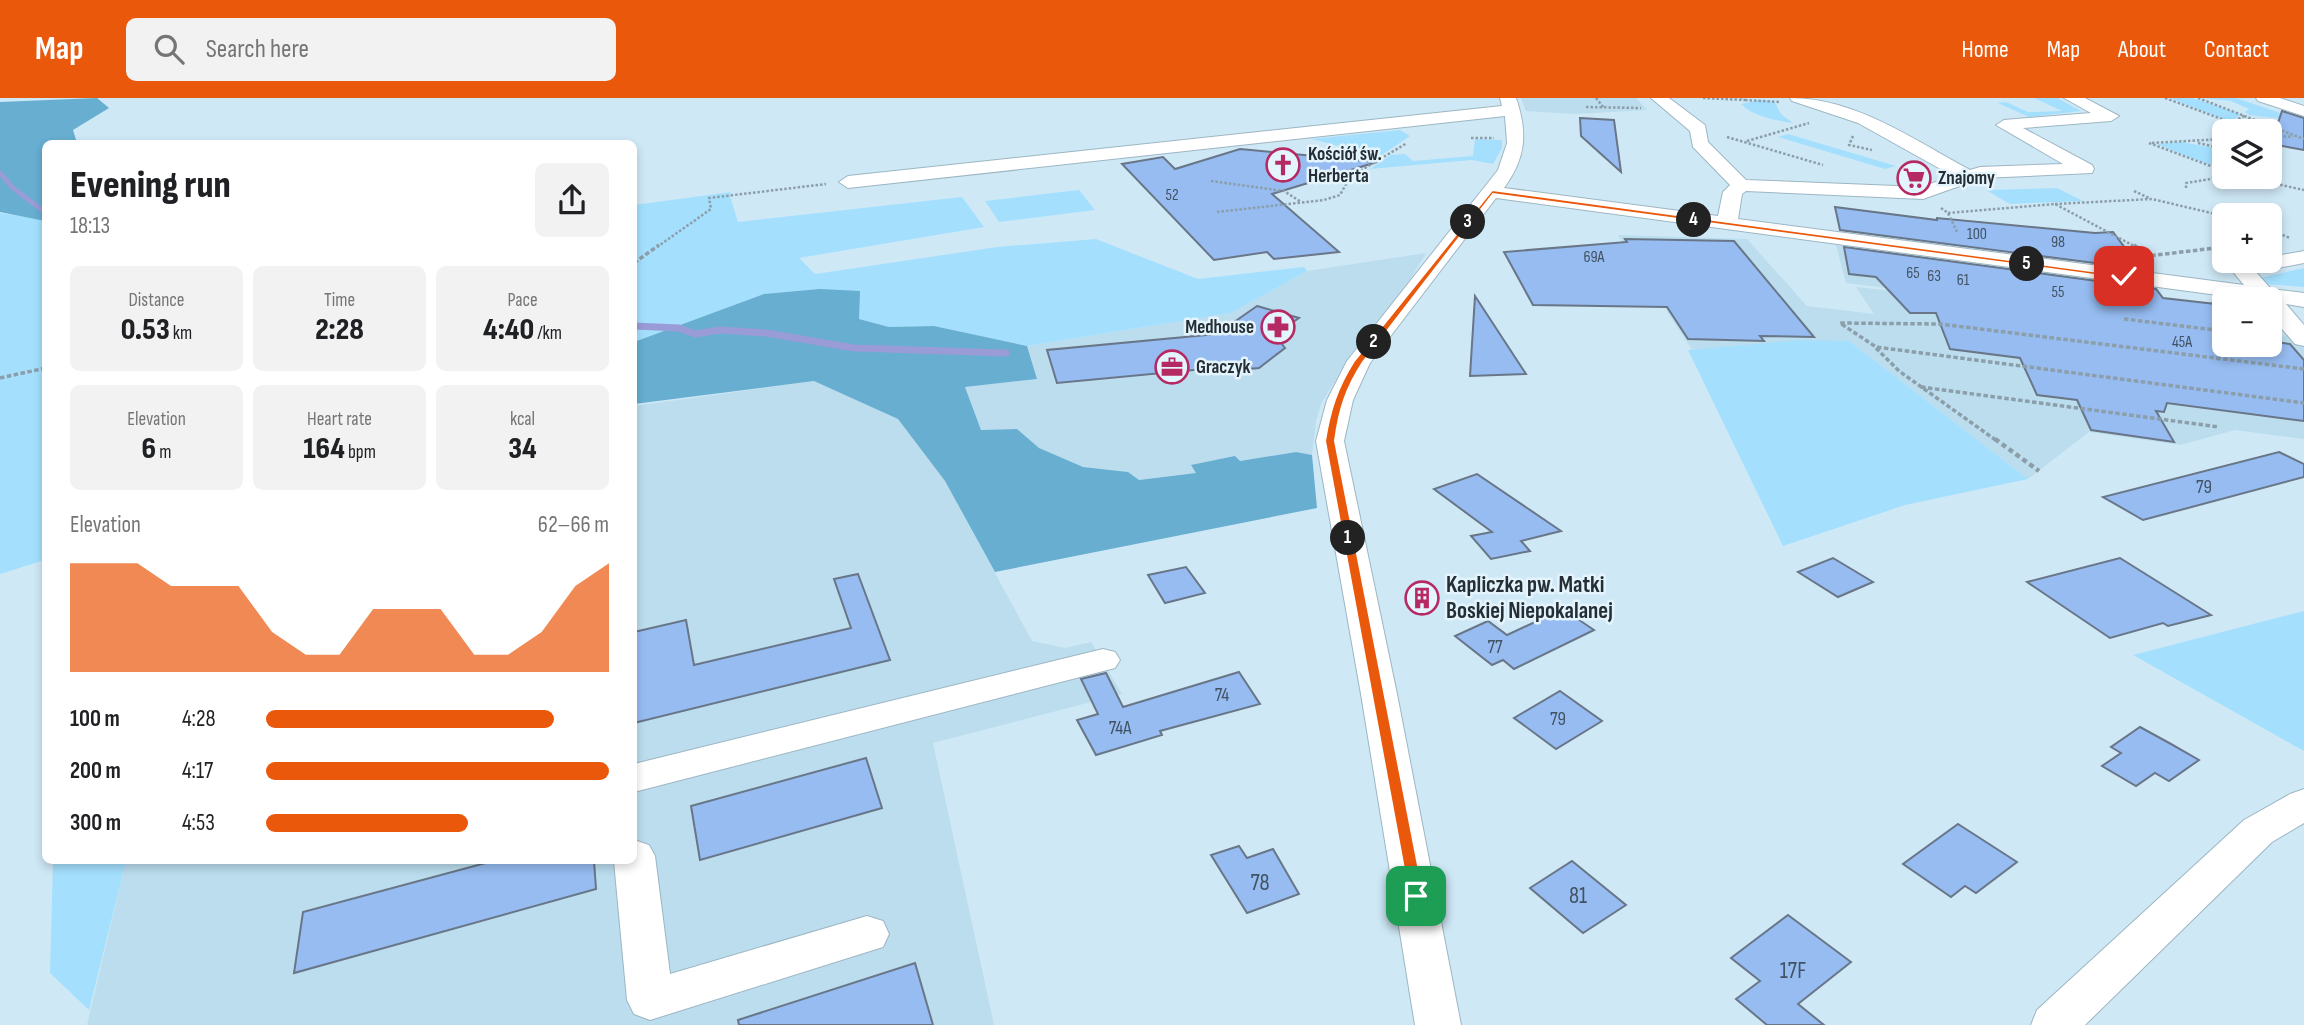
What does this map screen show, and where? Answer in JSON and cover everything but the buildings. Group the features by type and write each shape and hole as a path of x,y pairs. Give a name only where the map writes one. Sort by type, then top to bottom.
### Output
{"street":[{"path":"1727,224 1733,192 1741,186 1758,184 1923,193 1974,174 2085,169 2004,125 2111,116 2073,98"},
{"path":"2264,98 2304,111"},
{"path":"1790,100 1864,119 1974,174"},
{"path":"1665,103 1699,129 1699,143 1741,186"},
{"path":"848,181 1510,104 1518,135 1517,149 1507,171 1359,361 1342,387 1334,411 1330,441 1382,707 1438,1025"},
{"path":"1492,192 2212,290"},
{"path":"2257,287 2245,274 2248,267 2299,248"},
{"path":"2282,298 2304,299"},
{"path":"2282,315 2304,339"},
{"path":"637,777 1103,660"},
{"path":"2054,1025 2258,831 2304,804"},
{"path":"635,864 650,1000 867,934"}],"path":[{"path":"1596,98 1604,108"},
{"path":"1703,98 1790,100"},
{"path":"2167,98 2222,119"},
{"path":"1586,107 1665,103"},
{"path":"1744,142 1805,124"},
{"path":"2282,137 2304,136"},
{"path":"1463,139 1476,138"},
{"path":"2212,140 2149,143 2212,167"},
{"path":"2188,141 2212,146"},
{"path":"1217,212 1303,203 1340,195 1350,177 1406,143 1416,142"},
{"path":"2186,188 2186,183 2212,178"},
{"path":"637,262 711,209 709,198 848,181"},
{"path":"1211,181 1284,191 1303,203"},
{"path":"2282,185 2304,190"},
{"path":"2134,191 2152,200"},
{"path":"1948,213 2055,204 2152,200 2212,213"},
{"path":"2055,204 2128,240 2148,256 2212,248"},
{"path":"2282,237 2299,248"},
{"path":"2124,319 2212,330"},
{"path":"2039,471 1899,371 1876,347 1840,323 1940,324 2304,369"},
{"path":"1876,347 2304,403"},
{"path":"0,378 42,370"},
{"path":"1921,387 2220,427"}],"shaded area":[{"path":"97,98 109,108 73,130 76,140 42,140 42,220 0,212 0,102"},
{"path":"1521,98 1636,98 1647,110 1574,114 1526,111"},
{"path":"2034,98 2057,98 2081,111 2029,117 1998,103 2006,102 2028,112 2062,111"},
{"path":"2170,98 2193,98 2240,114 2235,119 2223,119"},
{"path":"2203,98 2236,98 2304,121 2249,115 2245,112 2249,109 2231,101"},
{"path":"1759,100 1774,102 1781,114 1793,123 1758,115 1741,104"},
{"path":"1400,130 1410,136 1380,156 1311,139"},
{"path":"1788,134 1896,166 1885,169 1778,137"},
{"path":"1475,139 1502,140 1502,148 1493,164 1472,160 1370,169 1391,155 1405,154 1413,161 1473,156"},
{"path":"2182,142 2212,148 2212,165 2210,165 2156,144"},
{"path":"2057,188 2083,201 2010,204 1986,190"},
{"path":"1079,190 1095,210 999,222 985,201"},
{"path":"731,192 738,222 962,197 984,227 799,258 815,274 997,247 1096,239 1198,279 1304,267 1307,271 1231,313 1027,346 934,326 889,327 859,319 859,291 764,294 637,341 637,205"},
{"path":"0,213 42,219 42,561 0,574"},
{"path":"1618,235 1747,239 1807,306 1874,314 1856,287 2043,307 1846,283 1836,245 2127,281 2152,320 2212,328 2212,357 2282,357 2282,335 2304,338 2304,439 2235,430 2180,445 2089,432 2028,479 1849,341 1692,350"},
{"path":"1426,253 1408,283 1351,354 1321,404 1312,455 1296,452 1191,466 1197,473 1139,480 1128,472 1083,467 1062,460 1038,448 1017,429 981,430 965,387 1037,379 1027,346 1231,313 1307,271"},
{"path":"2304,268 2304,287 2263,284 2260,278"},
{"path":"820,289 860,291 859,319 889,327 934,326 1027,346 1037,379 965,387 981,430 1017,429 1039,448 1083,467 1128,472 1139,480 1196,473 1191,465 1235,456 1240,461 1296,452 1312,455 1317,508 995,572 945,481 898,419 814,381 637,404 637,341 764,294"},
{"path":"1800,340 1849,341 2028,479 1905,505 1783,546 1688,350"},
{"path":"815,381 898,419 945,481 1032,641 1065,648 1091,642 1122,694 933,743 994,1025 87,1025 125,864 637,864 637,406"},
{"path":"2304,611 2304,751 2133,655"},
{"path":"53,864 125,864 89,1010 50,973"}],"waterway":[{"path":"0,173 13,188 42,210"},
{"path":"637,326 679,328 695,334 720,330 766,333 854,348 1006,353"}],"place":[{"name":"Kościół św. Herberta","path":"1283,165"},
{"name":"Znajomy","path":"1914,178"},
{"name":"Medhouse","path":"1278,327"},
{"name":"Graczyk","path":"1172,367"},
{"name":"Kapliczka pw. Matki Boskiej Niepokalanej","path":"1422,598"}],"route":[{"path":"1416,896 1330,441 1334,411 1342,387 1359,361 1492,192 2124,276"}]}
